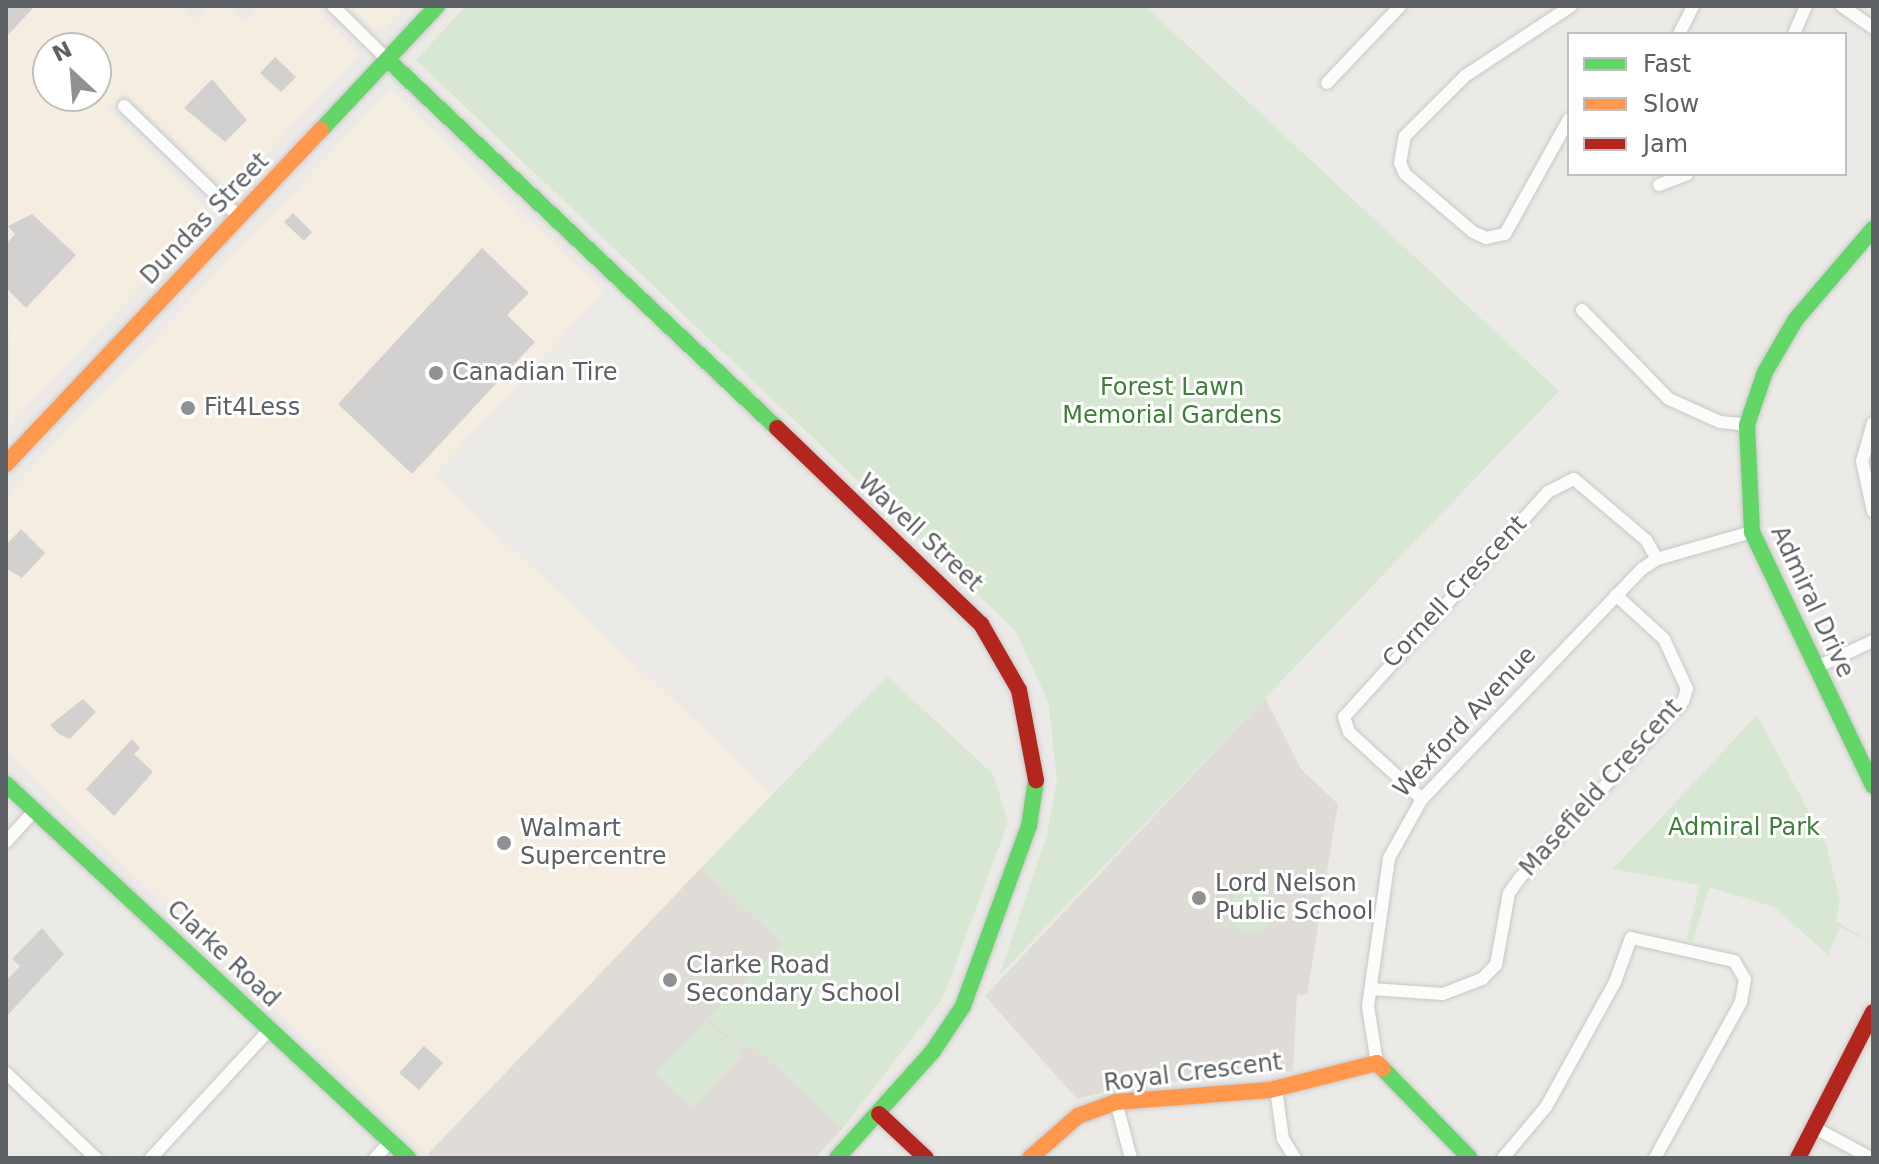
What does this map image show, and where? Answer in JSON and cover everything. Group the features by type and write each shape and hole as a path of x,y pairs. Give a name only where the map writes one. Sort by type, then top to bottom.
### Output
{"street":[{"path":"333,6 388,60"},
{"name":"Dundas Street","path":"7,460 240,218 437,6"},
{"path":"1327,83 1400,6"},
{"path":"1567,123 1505,234 1486,238 1473,232 1405,174 1400,163 1405,136 1465,76 1571,6"},
{"path":"1680,32 1693,6"},
{"path":"1795,32 1806,6"},
{"path":"1842,6 1873,28"},
{"name":"Wavell Street","path":"388,60 947,589 981,624 1019,690 1036,782 1014,875 963,1006 879,1114 837,1158"},
{"path":"124,106 240,218"},
{"path":"1659,185 1682,176"},
{"name":"Admiral Drive","path":"1873,229 1796,319 1765,372 1747,425 1752,532 1873,786"},
{"path":"1582,310 1669,399 1720,422 1747,425"},
{"path":"1873,423 1862,461 1873,512"},
{"name":"Cornell Crescent","path":"1422,799 1349,732 1344,717 1548,492 1560,481 1581,483 1646,540 1657,559"},
{"name":"Wexford Avenue","path":"1377,1063 1370,1039 1371,989 1389,858 1422,799 1616,595 1657,559 1752,532"},
{"name":"Masefield Crescent","path":"1371,989 1443,994 1482,979 1496,965 1509,893 1519,879 1683,701 1687,689 1664,639 1616,595"},
{"path":"1815,668 1873,641"},
{"name":"Clarke Road","path":"6,784 408,1158"},
{"path":"6,842 34,811"},
{"path":"1503,1158 1546,1107 1615,982 1631,938 1734,961 1745,979 1741,1002 1655,1158"},
{"path":"1798,1158 1873,1012"},
{"path":"151,1158 269,1030"},
{"path":"1377,1063 1470,1158"},
{"name":"Royal Crescent","path":"1030,1158 1078,1116 1116,1102 1276,1089 1377,1063"},
{"path":"6,1073 96,1158"},
{"path":"1276,1089 1283,1139 1295,1158"},
{"path":"1116,1102 1131,1158"},
{"path":"879,1114 926,1158"},
{"path":"1815,1128 1871,1158"},
{"path":"375,1158 391,1141"}],"shaded area":[{"path":"6,6 179,6 193,20 207,6 227,6 244,23 261,6 314,6 360,54 240,182 223,184 125,93 112,106 112,32 32,32 32,112 110,112 209,213 10,426"},
{"path":"350,6 406,6 383,30 375,30"},
{"path":"390,90 604,292 434,475 773,794 428,1154 6,753 6,495"},
{"name":"Lord Nelson Public School","path":"1265,698 1301,769 1338,804 1307,995 1297,994 1293,1071 1133,1085 1077,1099 985,996"},
{"name":"Clarke Road Secondary School","path":"702,867 783,944 709,1017 743,1049 754,1046 843,1128 815,1158 433,1158 428,1154"}],"green space":[{"name":"Forest Lawn Memorial Gardens","path":"466,6 1145,6 1559,391 999,976 1047,835 1057,779 1048,701 1015,630 416,60"},
{"path":"887,676 993,774 1008,822 943,998 843,1128 754,1046 743,1050 709,1017 783,944 702,867"},
{"name":"Admiral Park","path":"1757,715 1826,844 1840,899 1836,921 1873,943 1840,927 1828,955 1774,907 1709,887 1693,942 1686,940 1700,885 1613,869"},
{"path":"1252,887 1268,894 1275,910 1268,926 1252,933 1236,926 1229,910 1236,894"},
{"path":"707,1020 743,1054 692,1108 655,1074"}],"building":[{"path":"6,6 35,6 6,37"},
{"path":"275,57 296,77 281,92 260,73"},
{"path":"212,79 247,120 225,142 184,108"},
{"path":"293,213 312,232 304,241 284,222"},
{"path":"32,214 76,255 26,308 6,288 6,244 15,234 8,226"},
{"name":"Canadian Tire","path":"482,248 529,293 507,315 535,342 412,474 338,404"},
{"path":"21,529 45,553 22,578 6,568 6,545"},
{"path":"83,699 96,712 70,739 59,734 50,725"},
{"path":"132,739 140,748 134,754 153,772 114,816 86,789"},
{"path":"42,928 64,954 6,1017 6,981 20,966 12,959"},
{"path":"424,1046 443,1063 419,1090 399,1073"}],"traffic: fast":[{"path":"321,130 437,6"},
{"path":"388,60 777,428"},
{"path":"1873,229 1796,319 1765,372 1747,425 1752,532 1873,786"},
{"path":"837,1158 933,1051 963,1006 1029,826 1036,780"},
{"path":"6,784 408,1158"},
{"path":"1383,1069 1470,1158"}],"traffic: slow":[{"path":"6,464 321,130"},
{"path":"1030,1158 1078,1116 1116,1102 1270,1090 1377,1063 1383,1069"}],"traffic: jam":[{"path":"777,428 981,624 1019,690 1036,780"},
{"path":"1798,1158 1873,1012"},
{"path":"879,1114 926,1158"}],"place":[{"name":"Canadian Tire","path":"436,373"},
{"name":"Fit4Less","path":"188,408"},
{"name":"Walmart Supercentre","path":"504,843"},
{"name":"Lord Nelson Public School","path":"1199,898"},
{"name":"Clarke Road Secondary School","path":"670,980"}]}
